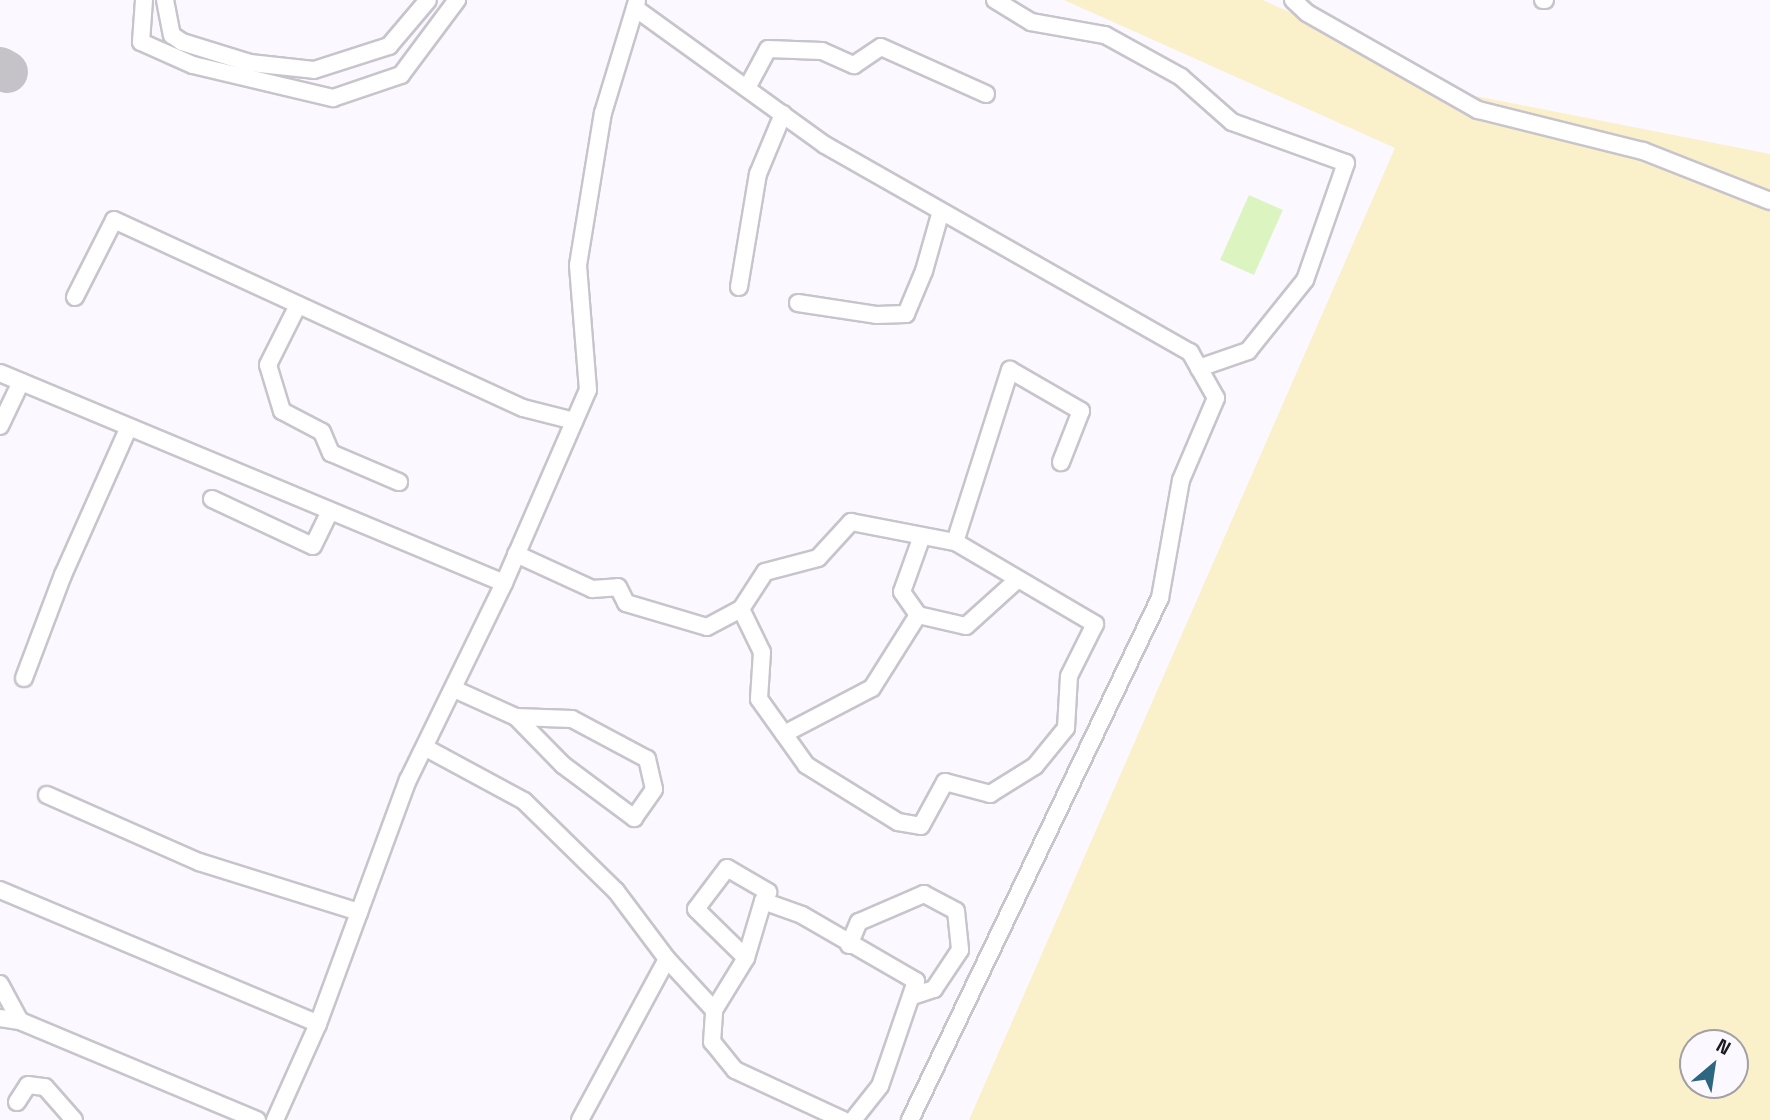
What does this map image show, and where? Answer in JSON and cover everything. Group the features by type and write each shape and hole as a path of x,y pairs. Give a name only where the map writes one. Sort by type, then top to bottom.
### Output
{"street":[{"path":"144,0 141,42 193,65 333,98 401,75 457,0"},
{"path":"165,0 172,35 182,42 250,63 314,70 389,46 428,0"},
{"path":"995,0 1031,22 1105,35 1181,77 1232,122 1346,163 1305,280 1248,351 1199,368"},
{"path":"1293,0 1307,13 1478,110 1643,151 1770,201"},
{"path":"275,1120 318,1024 408,780 426,748 504,583 588,390 578,265 604,113 636,4 825,145 1190,352 1216,398 1181,480 1160,598 910,1120"},
{"path":"747,88 768,49 822,51 854,65 881,47 986,94"},
{"path":"739,287 758,174 783,114"},
{"path":"798,303 876,315 906,314 925,271 942,211"},
{"path":"75,297 114,220 523,408 574,421"},
{"path":"298,305 268,365 282,411 322,432 331,453 399,482"},
{"path":"955,542 1010,370 1081,411 1061,462"},
{"path":"0,373 504,583"},
{"path":"0,426 21,382"},
{"path":"24,678 63,575 129,427"},
{"path":"212,499 313,547 330,511"},
{"path":"516,554 592,589 618,587 626,603 707,627 741,609 765,572 818,558 851,522 955,542 1016,581 1095,624 1069,676 1066,728 1035,766 990,794 945,782 921,826 898,822 806,765 759,699 762,652 741,609"},
{"path":"922,536 902,592 918,615 966,626 1016,581"},
{"path":"784,734 872,688 918,615"},
{"path":"454,689 516,717 563,765 634,818 654,789 647,759 572,719 516,717"},
{"path":"426,748 524,802 616,891 667,959 714,1010"},
{"path":"47,795 199,862 359,912"},
{"path":"746,958 696,909 727,868 768,892 746,958 714,1010 712,1042 735,1070 843,1120"},
{"path":"0,890 318,1024"},
{"path":"849,945 859,922 924,894 956,911 960,950 934,989 912,996"},
{"path":"764,901 802,915 849,945 916,981 880,1086 853,1120"},
{"path":"580,1120 667,959"},
{"path":"0,984 20,1021"},
{"path":"0,1018 20,1021 222,1114 257,1120"},
{"path":"17,1102 28,1085 45,1087 74,1120"}],"green space":[{"path":"1249,195 1283,210 1254,275 1220,260"}],"sand":[{"path":"1064,0 1263,0 1470,95 1770,154 1770,1120 969,1120 1395,148"}],"taxiway":[{"path":"0,68 7,72"}]}
